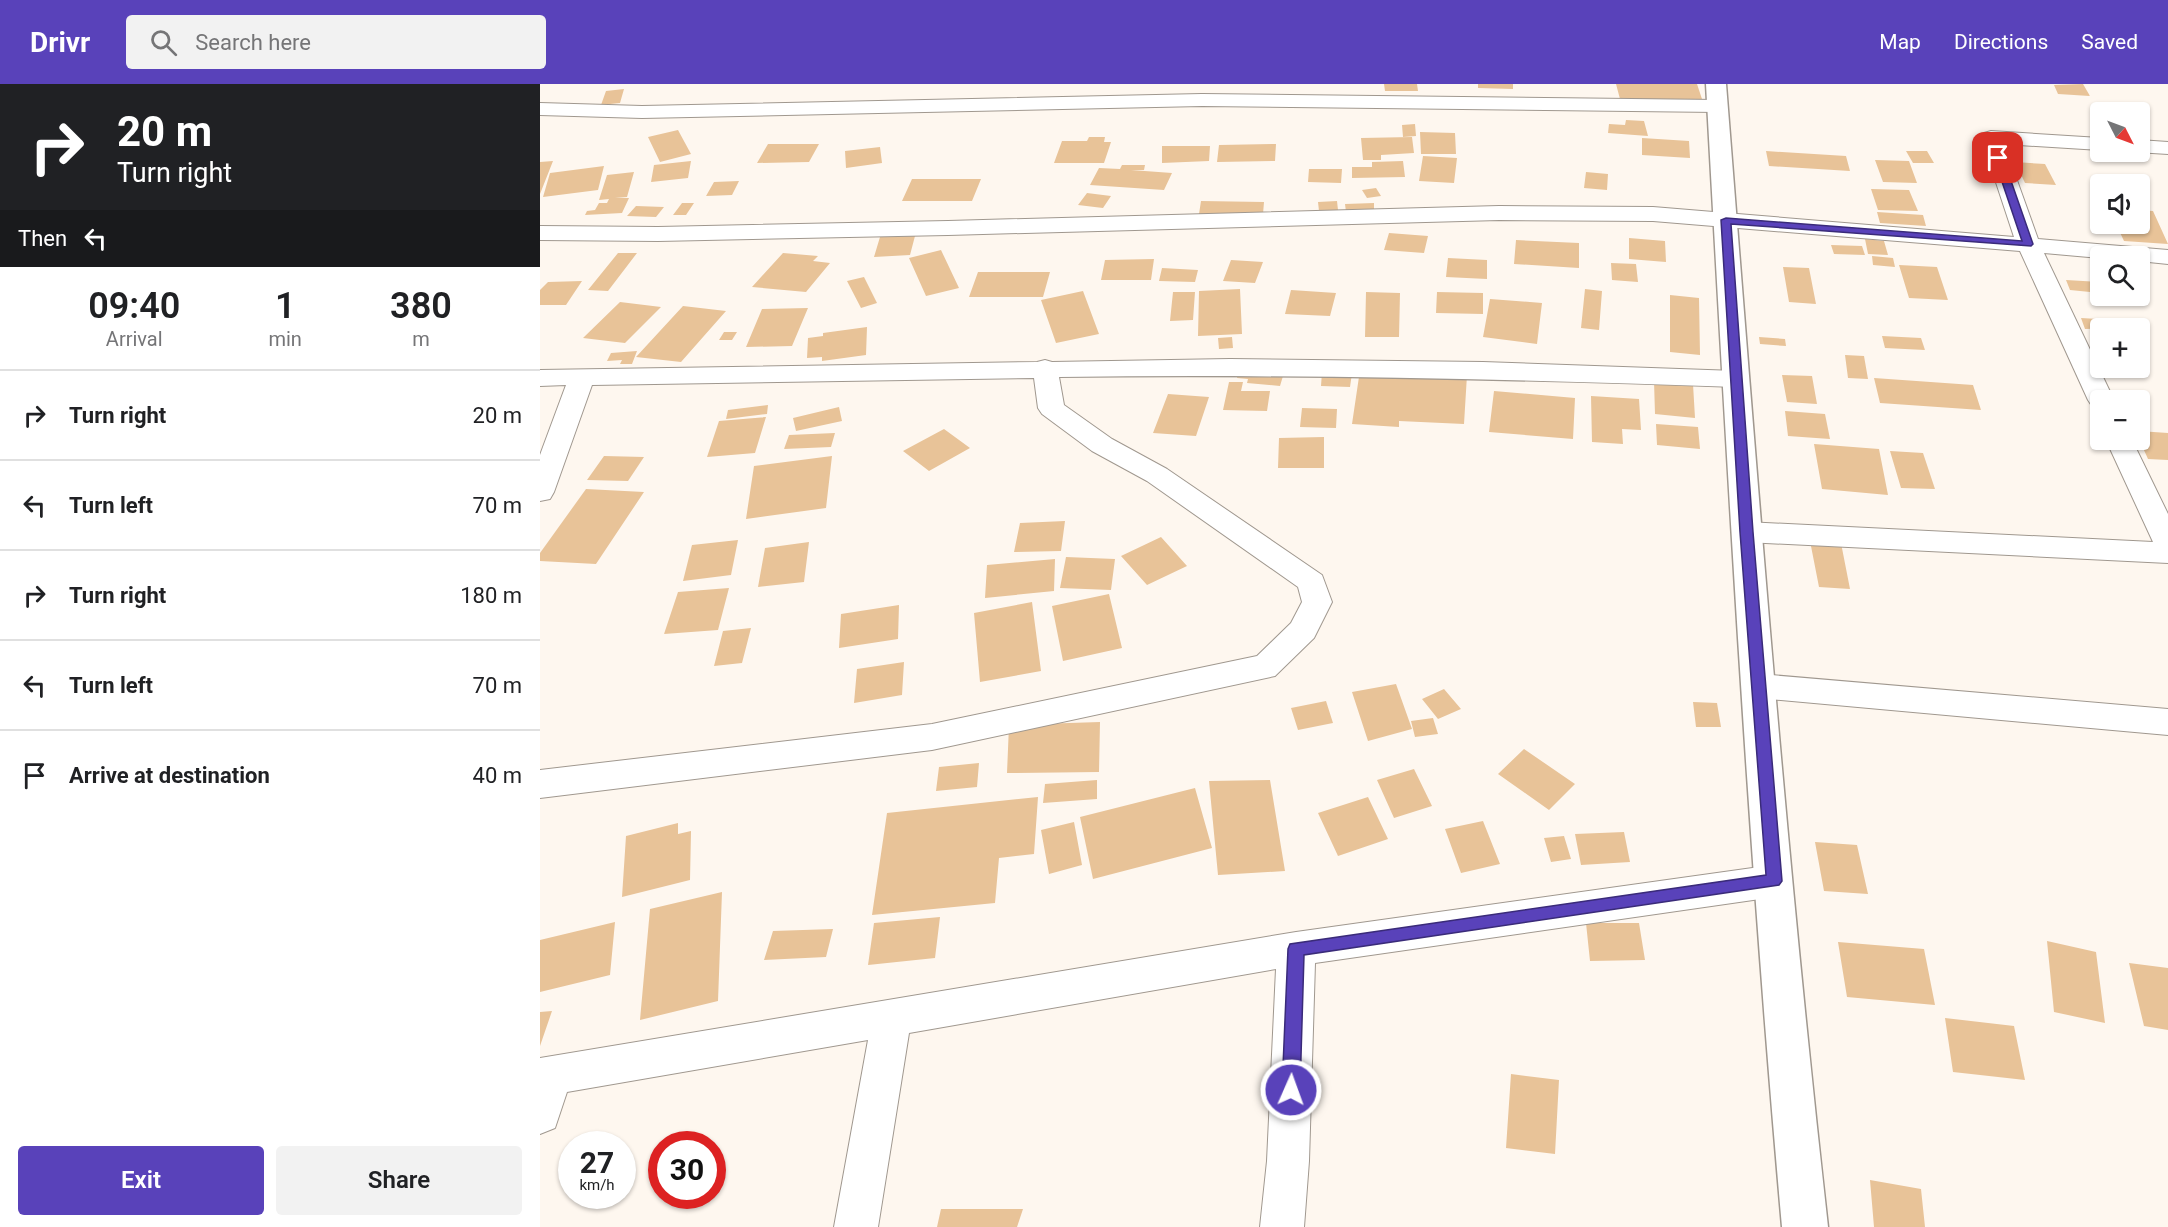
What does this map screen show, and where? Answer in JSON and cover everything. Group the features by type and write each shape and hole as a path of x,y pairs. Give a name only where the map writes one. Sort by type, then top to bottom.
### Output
{"main road":[{"path":"1717,95 1746,532 1788,1060 1805,1227"}],"street":[{"path":"1000,84 1007,105"},
{"path":"540,109 642,112 1007,105 1206,92 1717,95"},
{"path":"2090,143 1991,137 2028,244 2096,390"},
{"path":"2150,147 2168,148"},
{"path":"540,233 658,234 902,229 1499,213 1653,214 2168,257"},
{"path":"540,378 1045,368 1230,367 1472,370 1736,379"},
{"path":"540,784 932,737 1264,666 1264,668 1303,630 1317,602 1311,582 1157,475 1102,445 1051,408 1045,368"},
{"path":"540,492 582,376"},
{"path":"2124,450 2168,544"},
{"path":"1746,532 2168,553"},
{"path":"1759,686 2168,722"},
{"path":"540,1113 546,1076 1296,949 1774,881"},
{"path":"1282,1227 1288,1161 1296,949"},
{"path":"856,1227 892,1017"}],"building":[{"path":"1384,84 1417,84 1418,91 1385,91"},
{"path":"1478,84 1513,84 1513,89 1478,88"},
{"path":"1616,84 1697,84 1702,99 1620,99"},
{"path":"2083,84 2090,96 2058,94 2054,85"},
{"path":"624,89 620,103 601,105 606,91"},
{"path":"1626,120 1644,121 1648,136 1608,133 1609,124 1625,125"},
{"path":"1415,124 1416,136 1403,137 1402,125"},
{"path":"678,130 691,154 660,162 648,137"},
{"path":"1420,132 1455,133 1456,154 1421,154"},
{"path":"1089,137 1105,137 1104,142 1111,142 1104,163 1054,163 1062,141 1087,141"},
{"path":"1412,137 1414,153 1381,155 1381,160 1363,160 1361,138"},
{"path":"1642,138 1689,141 1690,158 1642,155"},
{"path":"768,144 819,144 809,162 757,163"},
{"path":"1276,144 1275,161 1217,162 1219,145"},
{"path":"1162,146 1210,146 1209,161 1162,163"},
{"path":"880,147 882,163 846,168 845,151"},
{"path":"1766,151 1846,156 1850,171 1769,166"},
{"path":"1906,151 1927,151 1934,163 1913,163"},
{"path":"1423,156 1457,158 1454,183 1419,181"},
{"path":"1875,160 1909,161 1917,183 1883,182"},
{"path":"553,161 540,194 540,162"},
{"path":"691,161 688,178 651,182 654,165"},
{"path":"1403,161 1405,177 1352,178 1352,167 1372,167 1372,162"},
{"path":"2015,162 2045,164 2056,185 2025,183"},
{"path":"1122,165 1145,165 1144,170 1131,170 1172,173 1164,190 1090,185 1099,168 1120,169"},
{"path":"604,166 598,190 543,197 550,173"},
{"path":"1309,169 1342,169 1341,183 1308,182"},
{"path":"634,172 627,197 615,198 629,198 622,213 585,215 587,211 595,210 599,203 607,203 609,199 599,200 607,175"},
{"path":"1586,172 1608,174 1607,190 1584,188"},
{"path":"912,179 981,179 972,201 902,201"},
{"path":"739,181 732,195 706,196 714,182"},
{"path":"1376,188 1381,196 1367,198 1362,190"},
{"path":"1871,189 1909,190 1918,211 1878,210"},
{"path":"1087,193 1111,196 1103,208 1078,205"},
{"path":"1201,201 1264,202 1263,214 1199,214"},
{"path":"1337,201 1338,210 1319,211 1318,202"},
{"path":"682,203 694,203 686,215 673,215"},
{"path":"1374,203 1374,212 1346,212 1345,204"},
{"path":"636,206 664,207 656,217 627,216"},
{"path":"2150,211 2153,211 2168,244 2124,241 2121,234 2150,234"},
{"path":"1877,212 1923,215 1926,226 1880,223"},
{"path":"1389,233 1428,236 1424,253 1384,250"},
{"path":"915,236 910,255 874,257 880,237"},
{"path":"1629,238 1665,241 1666,262 1629,259"},
{"path":"1865,239 1884,241 1888,255 1868,254"},
{"path":"1516,240 1579,243 1579,268 1514,264"},
{"path":"1831,245 1862,246 1865,255 1834,254"},
{"path":"941,250 959,288 926,296 909,258"},
{"path":"618,253 637,253 608,291 588,290"},
{"path":"783,253 818,256 813,261 830,263 806,292 752,287"},
{"path":"1872,256 1893,258 1895,267 1873,265"},
{"path":"1448,258 1487,260 1487,279 1446,277"},
{"path":"1154,259 1151,280 1101,280 1105,260"},
{"path":"1231,260 1263,262 1255,283 1223,281"},
{"path":"1611,263 1636,264 1638,282 1612,280"},
{"path":"1899,265 1937,267 1948,300 1909,298"},
{"path":"1783,267 1809,268 1816,304 1789,302"},
{"path":"1162,268 1198,270 1195,282 1159,281"},
{"path":"978,272 1050,272 1043,297 969,297"},
{"path":"864,277 877,303 861,308 847,281"},
{"path":"2066,280 2090,281 2090,292 2070,290"},
{"path":"582,281 566,305 540,305 540,290 548,282"},
{"path":"1240,289 1242,334 1198,336 1199,291"},
{"path":"1585,289 1602,291 1599,330 1581,328"},
{"path":"1291,290 1336,293 1330,316 1285,314"},
{"path":"1083,291 1099,334 1056,343 1041,300"},
{"path":"1173,292 1195,292 1193,320 1170,321"},
{"path":"1366,292 1400,293 1399,337 1365,337"},
{"path":"1437,292 1483,293 1483,314 1436,313"},
{"path":"1670,295 1699,298 1700,355 1670,352"},
{"path":"1490,299 1542,303 1537,344 1483,337"},
{"path":"620,302 661,307 625,343 583,338"},
{"path":"683,306 726,311 681,362 636,357"},
{"path":"808,308 792,346 746,347 762,309"},
{"path":"2081,318 2090,319 2090,329 2085,329"},
{"path":"867,327 866,355 822,361 822,357 807,358 808,338 823,336 823,333"},
{"path":"724,332 737,332 732,340 719,340"},
{"path":"1882,336 1921,338 1925,350 1885,348"},
{"path":"1232,337 1233,348 1219,349 1218,338"},
{"path":"1759,337 1785,339 1786,346 1760,344"},
{"path":"637,351 632,364 620,364 622,360 607,361 611,353"},
{"path":"1845,355 1864,356 1868,379 1848,378"},
{"path":"1360,370 1467,375 1464,424 1399,421 1399,427 1352,424"},
{"path":"1238,372 1283,376 1280,386 1247,383 1248,379 1237,378"},
{"path":"1322,372 1352,373 1350,387 1321,386"},
{"path":"1782,375 1812,376 1817,404 1787,402"},
{"path":"1874,378 1973,385 1981,410 1880,403"},
{"path":"1654,381 1693,384 1695,418 1655,414"},
{"path":"1229,382 1243,382 1241,391 1270,391 1267,411 1223,410"},
{"path":"1494,391 1575,398 1573,439 1489,432"},
{"path":"1168,394 1209,397 1196,436 1153,433"},
{"path":"1591,396 1639,399 1641,430 1622,429 1623,444 1592,442"},
{"path":"768,405 767,414 726,419 728,410"},
{"path":"839,407 842,421 796,431 793,418"},
{"path":"1302,408 1337,409 1336,428 1300,427"},
{"path":"1785,411 1825,414 1830,439 1788,436"},
{"path":"766,417 755,453 707,457 719,421"},
{"path":"1656,424 1698,427 1700,449 1657,445"},
{"path":"944,429 970,448 929,471 903,451"},
{"path":"2150,432 2168,433 2168,460 2148,459 2144,450 2150,450"},
{"path":"835,433 831,447 784,449 789,435"},
{"path":"1324,437 1324,468 1278,468 1279,438"},
{"path":"1814,444 1879,449 1888,495 1822,489"},
{"path":"1890,451 1923,453 1935,489 1901,488"},
{"path":"604,456 644,457 628,481 587,480"},
{"path":"832,456 826,508 746,519 754,466"},
{"path":"586,489 644,492 596,564 540,561 540,553"},
{"path":"1065,521 1061,551 1014,552 1020,523"},
{"path":"1161,537 1187,566 1147,585 1121,556"},
{"path":"738,540 731,575 683,581 692,545"},
{"path":"1810,541 1841,543 1850,589 1819,587"},
{"path":"809,542 804,582 758,587 765,548"},
{"path":"1066,557 1115,559 1111,590 1060,588"},
{"path":"1055,559 1054,591 985,598 987,565"},
{"path":"729,588 718,630 664,634 678,592"},
{"path":"1109,594 1122,648 1063,661 1052,606"},
{"path":"1032,602 1041,671 980,682 974,613"},
{"path":"899,605 898,639 839,648 841,614"},
{"path":"751,628 742,663 714,666 723,631"},
{"path":"904,662 902,695 854,703 857,669"},
{"path":"1396,684 1412,729 1368,741 1352,692"},
{"path":"1444,689 1461,709 1438,719 1422,699"},
{"path":"1326,701 1333,723 1298,730 1291,708"},
{"path":"1693,702 1717,703 1721,727 1696,727"},
{"path":"1433,718 1438,734 1415,737 1411,721"},
{"path":"1100,722 1099,772 1007,773 1009,725"},
{"path":"1524,749 1575,784 1549,810 1498,774"},
{"path":"979,763 977,787 936,791 939,767"},
{"path":"1414,769 1432,806 1394,818 1377,780"},
{"path":"1097,780 1097,799 1043,803 1045,784"},
{"path":"1270,780 1285,871 1218,875 1209,781"},
{"path":"1195,788 1212,848 1093,879 1080,817"},
{"path":"1038,797 1034,854 999,858 995,903 872,915 887,813"},
{"path":"1368,797 1388,839 1338,856 1318,813"},
{"path":"1483,821 1500,864 1461,873 1445,829"},
{"path":"1074,822 1082,865 1049,874 1041,830"},
{"path":"678,823 678,834 691,831 690,880 622,897 626,836"},
{"path":"1624,832 1630,862 1581,865 1575,834"},
{"path":"1564,836 1571,859 1551,862 1544,838"},
{"path":"1815,842 1857,845 1868,894 1824,891"},
{"path":"722,892 718,1001 640,1020 650,909"},
{"path":"940,917 935,958 868,965 874,923"},
{"path":"615,922 610,975 540,992 540,940"},
{"path":"1586,923 1639,923 1645,960 1590,961"},
{"path":"833,929 826,957 764,960 773,931"},
{"path":"2047,941 2096,952 2105,1023 2054,1012"},
{"path":"1838,942 1924,949 1935,1005 1847,997"},
{"path":"2129,963 2168,968 2168,1030 2144,1026"},
{"path":"552,1011 540,1046 540,1012"},
{"path":"1945,1018 2014,1026 2025,1080 1953,1072"},
{"path":"1511,1074 1559,1080 1555,1154 1506,1148"},
{"path":"1870,1180 1921,1189 1925,1227 1874,1227"},
{"path":"941,1209 1023,1209 1017,1227 937,1227"}],"route":[{"path":"1291,1090 1296,949 1774,881 1746,532 1726,220 2028,244 1998,158"}]}
